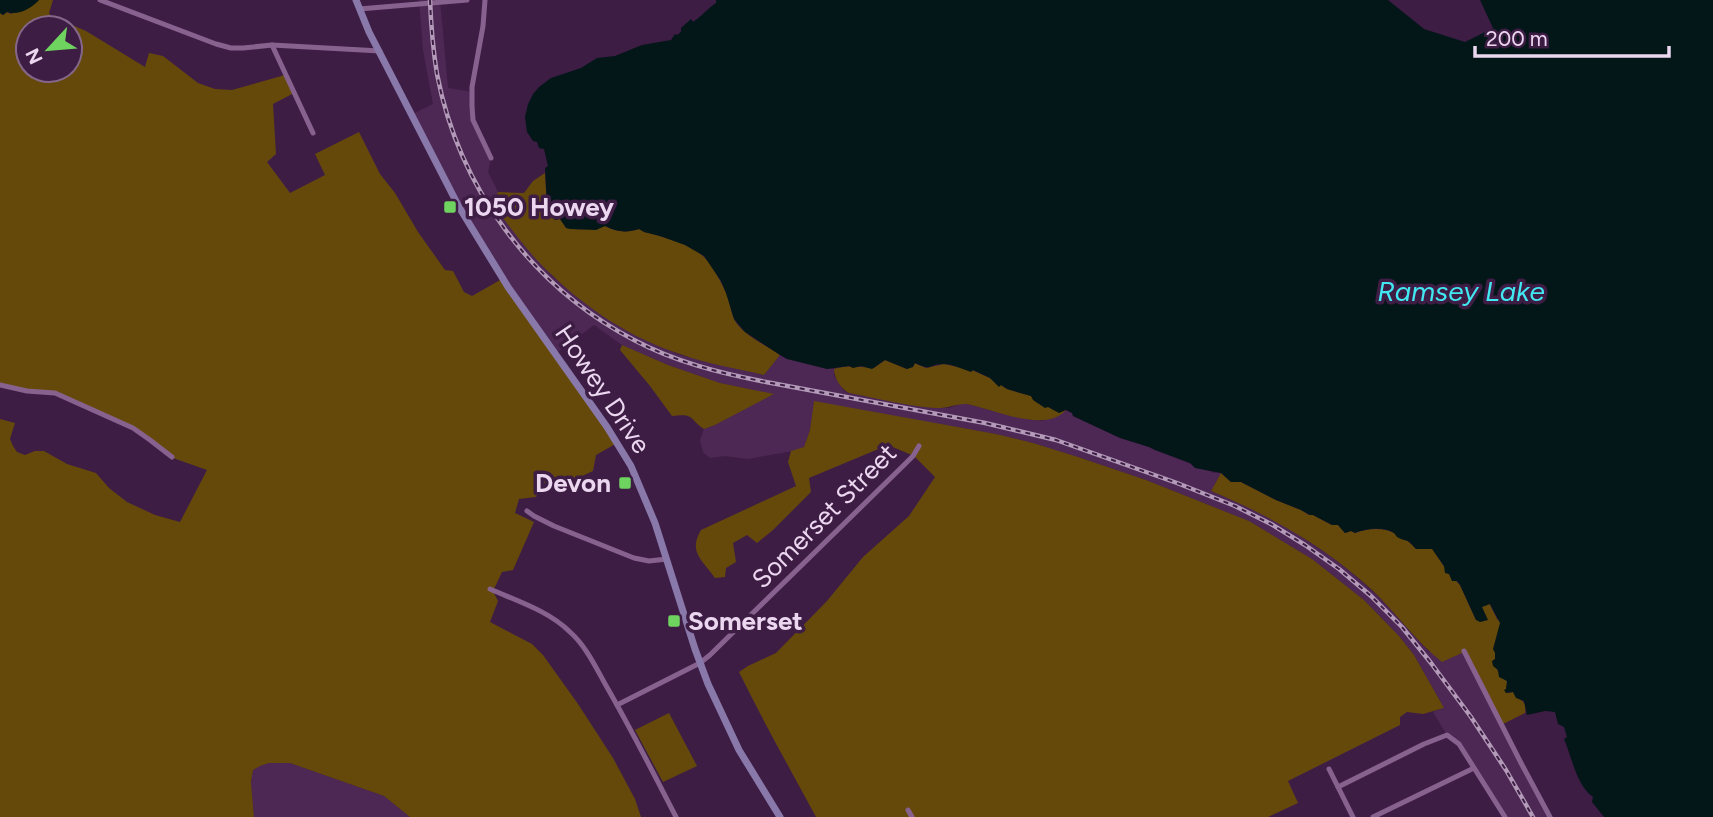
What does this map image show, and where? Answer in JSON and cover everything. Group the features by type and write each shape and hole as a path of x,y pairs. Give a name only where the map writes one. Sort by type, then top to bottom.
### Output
{"main road":[{"name":"Howey Drive","path":"356,0 447,188 508,287 624,454 650,508 712,694 735,742 780,817"}],"street":[{"path":"100,0 216,44 243,48 272,45 380,51"},
{"path":"359,9 467,0"},
{"path":"485,0 471,106 473,120 491,158"},
{"path":"272,45 313,133"},
{"path":"0,385 55,393 133,428 172,457"},
{"name":"Somerset Street","path":"617,705 700,663 717,650 913,456 919,446"},
{"path":"527,511 554,526 634,558 649,561 667,559"},
{"path":"491,589 559,622 583,646 676,817"},
{"path":"1464,651 1550,817"},
{"path":"1338,787 1447,735 1459,744 1504,817"},
{"path":"1373,817 1474,768"},
{"path":"1329,769 1353,817"},
{"path":"908,810 912,817"}],"shaded area":[{"path":"39,0 53,0 50,14 14,14 14,84 84,84 84,30 145,67 149,53 163,56 198,83 215,89 232,90 285,75 294,93 273,104 276,154 267,162 290,193 325,175 315,154 359,132 380,174 395,193 418,232 445,270 453,271 464,292 472,296 502,279 617,443 596,455 593,471 567,483 548,477 536,497 519,499 515,513 534,522 513,570 502,572 493,591 498,601 490,622 532,644 543,655 613,758 635,799 641,817 410,817 384,796 290,763 269,763 253,770 251,782 254,817 0,817 0,419 15,423 10,439 17,452 25,455 44,451 67,464 96,473 127,502 155,515 180,522 207,470 173,458 133,429 55,393 0,386 0,13 3,15 7,12 11,14"},
{"path":"419,0 440,0 448,88 472,92 473,119 491,158 488,172 498,192 493,205 552,276 609,319 624,329 680,355 764,375 780,355 787,359 834,369 834,376 844,391 849,393 937,408 949,408 963,403 1019,418 1042,421 1066,410 1073,416 1120,438 1214,473 1221,473 1211,491 1280,523 1326,553 1385,603 1429,652 1464,651 1550,817 1505,817 1459,744 1447,735 1433,712 1444,708 1414,655 1399,636 1364,600 1312,559 1249,521 1146,480 1033,443 814,402 810,430 804,447 748,459 725,456 710,458 703,452 700,440 704,429 773,394 720,383 668,365 622,345 594,325 555,354 499,274 411,115 433,104 423,50"},
{"path":"545,173 547,207 553,217 560,219 567,228 605,226 617,231 639,229 682,244 703,256 724,288 737,324 748,335 780,355 764,375 690,357 645,340 595,311 552,275 528,250 493,204 498,192 524,193 533,181"},
{"path":"622,345 720,383 774,394 704,429 691,417 672,416 620,350"},
{"path":"885,360 907,369 914,363 926,368 944,364 972,370 1007,389 1031,396 1036,402 1066,410 1057,417 1032,420 967,404 939,408 913,406 849,393 835,376 834,369 874,368"},
{"path":"814,401 1033,443 1146,480 1249,521 1312,559 1364,600 1414,655 1444,708 1423,714 1407,712 1400,717 1400,725 1288,781 1298,803 1268,817 816,817 739,672 776,653 827,601 863,557 909,516 935,477 914,456 888,445 809,478 811,492 757,543 747,535 733,543 736,562 726,568 725,577 715,578 696,550 701,530 796,486 788,462 791,451 804,447 810,430"},
{"path":"1221,473 1231,482 1241,482 1309,515 1338,525 1345,533 1372,529 1388,530 1403,537 1416,549 1432,548 1449,574 1460,585 1476,620 1482,607 1489,603 1501,622 1495,662 1501,676 1507,681 1507,693 1513,692 1524,702 1525,713 1501,725 1464,652 1442,662 1353,573 1315,545 1275,521 1211,491"},
{"path":"669,713 697,766 663,782 635,730"},
{"path":"269,763 290,763 384,796 410,817 254,817 251,782 253,770"}],"water":[{"path":"0,0 39,0 24,10 3,15 0,13"},
{"name":"Ramsey Lake","path":"716,0 1388,0 1424,29 1465,42 1493,28 1480,0 1713,0 1713,817 1604,817 1578,778 1564,739 1567,737 1564,727 1558,724 1555,712 1527,715 1524,701 1516,698 1513,692 1506,693 1504,690 1507,681 1499,677 1492,661 1495,659 1493,649 1500,623 1490,604 1482,607 1488,620 1476,620 1460,585 1445,573 1444,566 1432,549 1416,549 1385,529 1345,533 1338,525 1332,525 1241,482 1231,482 1221,473 1195,468 1190,463 1120,438 1073,416 1066,410 1059,413 1045,408 1031,396 1001,385 999,387 990,378 973,370 971,372 947,364 925,367 915,363 907,369 885,360 872,369 849,366 827,369 787,359 745,332 734,319 721,281 704,256 685,245 639,229 622,231 605,226 596,230 570,229 566,228 560,219 555,220 547,207 545,168 548,166 544,149 539,148 527,132 525,117 533,94 551,78 581,68 597,58 615,56 642,45 671,40 691,19 693,22 696,20 716,3"}],"railway":[{"path":"430,0 437,74 448,116 463,156 482,194 505,230 532,262 563,292 597,318 650,348 715,371 985,423 1056,440 1177,483 1235,506 1271,524 1339,569 1402,627 1471,717 1533,817"}],"place":[{"name":"1050 Howey","path":"450,207"},
{"name":"Devon","path":"625,483"},
{"name":"Somerset","path":"674,621"}]}
